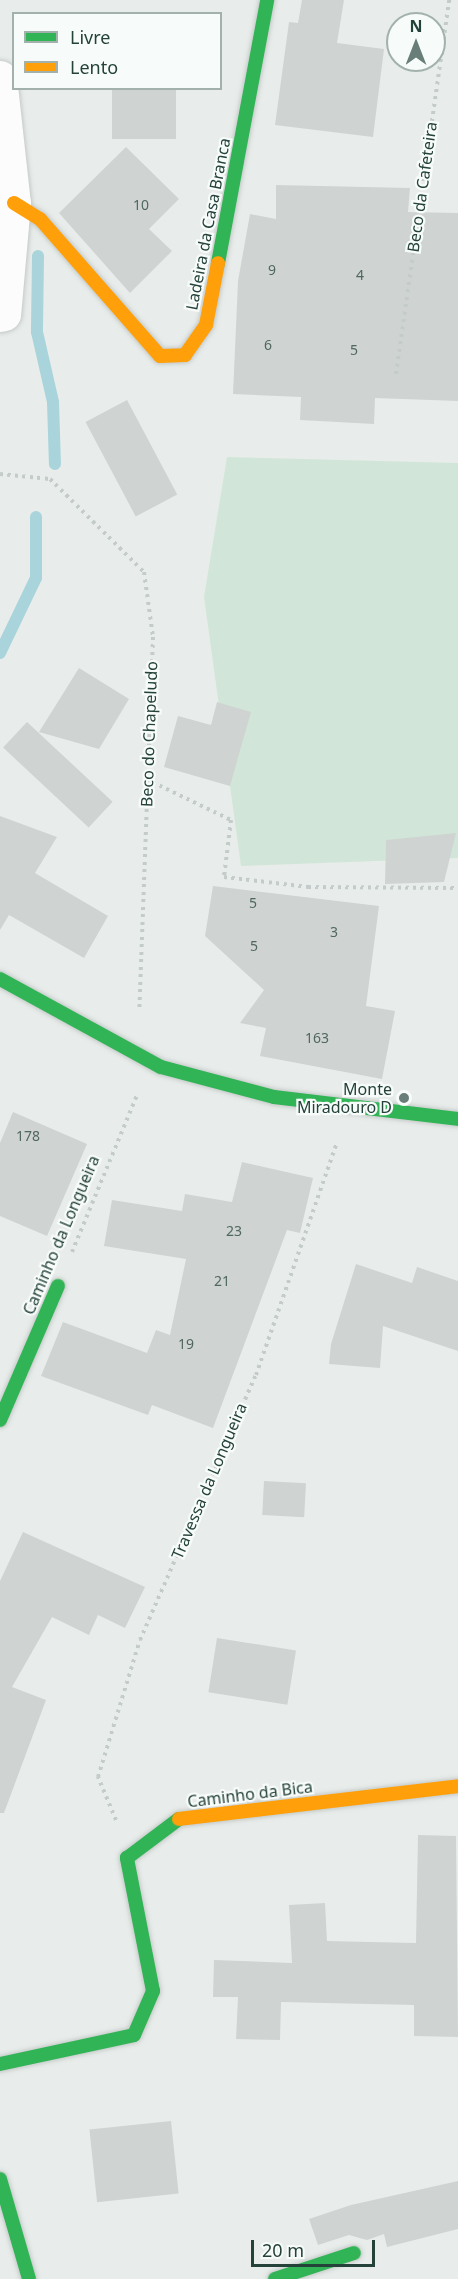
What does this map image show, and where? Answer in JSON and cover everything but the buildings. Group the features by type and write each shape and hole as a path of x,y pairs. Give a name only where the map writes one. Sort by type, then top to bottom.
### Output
{"street":[{"name":"Ladeira da Casa Branca","path":"14,202 40,219 160,356 185,355 206,325 267,0"},
{"path":"0,77 14,202 4,314 0,315"},
{"path":"0,979 150,1062 274,1096 458,1119"},
{"name":"Caminho da Longueira","path":"0,1420 58,1286"},
{"name":"Caminho da Bica","path":"130,1855 178,1819 458,1785"},
{"path":"0,2064 134,2035 153,1990 127,1858 130,1855"},
{"path":"0,2179 29,2279"},
{"path":"274,2279 354,2253"}],"path":[{"name":"Beco da Cafeteira","path":"396,374 449,0"},
{"name":"Beco do Chapeludo","path":"0,474 50,479 144,572 153,637 139,1017"},
{"path":"146,779 231,820 224,877 308,887 458,888"},
{"name":"Caminho da Longueira","path":"58,1286 150,1062"},
{"name":"Travessa da Longueira","path":"130,1855 98,1777 141,1640 256,1375 350,1106"}],"green space":[{"path":"227,457 458,463 458,858 241,866 204,597"}],"waterway":[{"path":"38,256 37,332 53,402 55,464"},
{"path":"0,653 36,578 36,517"}],"traffic: fast":[{"path":"218,263 267,0"},
{"path":"0,979 161,1067 274,1097 458,1119"},
{"path":"0,1420 58,1286"},
{"path":"0,2064 134,2035 153,1991 127,1858 179,1819"},
{"path":"0,2179 29,2279"},
{"path":"275,2279 354,2253"}],"traffic: slow":[{"path":"14,203 40,219 160,356 185,355 206,325 218,263"},
{"path":"179,1819 458,1786"}],"place":[{"name":"Monte Miradouro D","path":"404,1098"}]}
